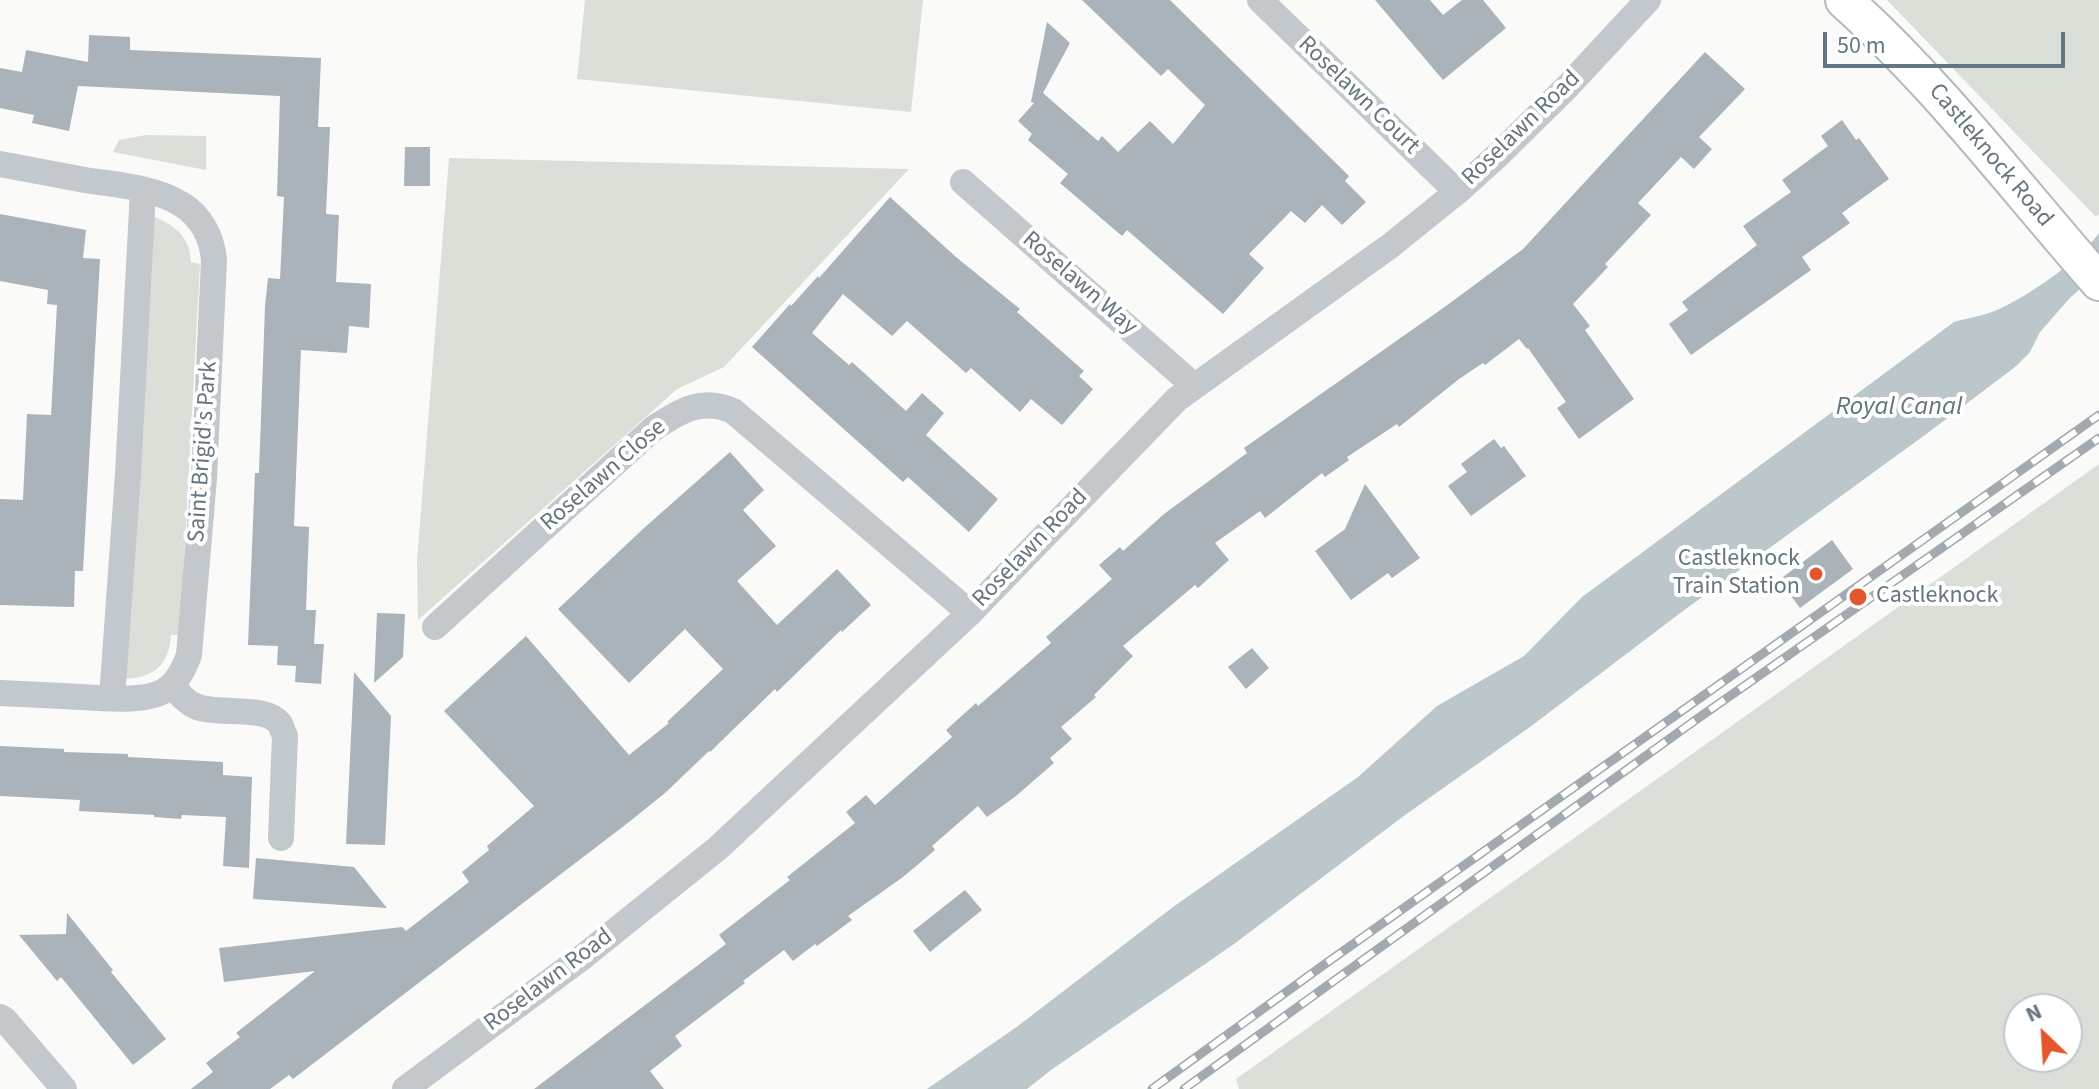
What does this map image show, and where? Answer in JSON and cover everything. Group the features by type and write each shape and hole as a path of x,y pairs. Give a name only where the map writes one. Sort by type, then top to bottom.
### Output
{"main road":[{"name":"Castleknock Road","path":"1844,0 1884,36 1954,110 2099,282"}],"street":[{"name":"Roselawn Court","path":"1260,0 1457,192"},
{"name":"Roselawn Road","path":"405,1089 584,956 718,848 970,613 1165,410 1193,385 1390,246 1457,192 1567,87 1648,0"},
{"name":"Saint Brigid's Park","path":"0,164 143,190 178,201 192,212 213,245 204,478 189,655 172,685"},
{"name":"Roselawn Way","path":"963,182 1193,385"},
{"path":"112,698 128,485 143,190"},
{"name":"Roselawn Close","path":"435,627 654,428 672,416 709,403 733,411 970,613"},
{"path":"0,693 112,698 151,696 172,685 196,706 273,718 280,724 285,736 281,838"},
{"path":"0,1017 64,1089"}],"shaded area":[{"path":"585,0 923,0 911,112 577,79"},
{"path":"1887,0 2099,0 2099,214 2096,217"},
{"path":"146,135 206,136 206,170 113,152 119,140"},
{"path":"449,158 909,169 724,367 677,389 418,620 417,561"},
{"path":"152,216 180,233 188,246 191,262 200,264 180,635 171,635 167,654 158,668 145,676 125,679"},
{"path":"2099,464 2099,1089 1239,1089 1236,1079"}],"water":[{"name":"Royal Canal","path":"2099,233 2099,271 2040,332 2030,352 2015,367 1234,944 1027,1089 927,1089 1018,1026 1173,907 1358,777 1437,706 1524,656 1582,597 1954,322 1992,312 2024,296 2066,266"}],"building":[{"path":"1082,0 1170,0 1349,176 1345,181 1366,202 1342,225 1322,205 1305,223 1291,211 1249,254 1264,268 1223,314 1127,230 1122,236 1060,183 1068,174 1028,140 1032,134 1018,121 1034,103 1031,102 1047,22 1070,43 1043,93 1098,141 1102,136 1118,152 1150,121 1173,144 1205,105 1168,69 1161,76"},
{"path":"1375,0 1430,0 1443,15 1462,0 1483,0 1506,28 1443,80"},
{"path":"89,35 130,37 130,50 321,58 318,127 330,127 326,214 339,215 336,282 371,284 369,328 349,326 347,353 301,350 294,526 309,527 306,610 316,610 314,644 324,644 321,684 295,682 296,666 277,665 278,646 248,645 265,306 268,278 280,279 284,197 277,196 280,96 78,86 69,131 32,123 34,115 0,108 0,68 22,72 26,50 88,62"},
{"path":"1705,52 1745,89 1699,137 1712,149 1694,169 1681,157 1638,203 1651,215 1573,304 1590,326 1585,330 1634,399 1579,439 1557,408 1566,402 1519,339 1485,365 1483,363 1459,379 1399,427 1397,424 1347,457 1349,460 1325,477 1322,473 1265,518 1260,511 1215,543 1229,560 1123,646 1133,656 1094,695 1096,697 1061,727 1072,739 1050,758 1054,763 987,817 978,806 932,846 935,850 848,916 852,920 817,946 815,944 793,961 784,950 675,1036 682,1046 650,1071 664,1089 534,1089 726,944 719,935 790,880 787,877 855,823 846,812 866,795 875,805 952,737 946,730 1051,643 1046,637 1112,579 1099,565 1120,547 1123,551 1164,514 1247,453 1244,448 1523,249"},
{"path":"1842,120 1889,179 1842,213 1850,223 1802,257 1811,270 1691,355 1669,324 1688,310 1682,302 1757,245 1743,226 1791,192 1782,180 1828,146 1821,136"},
{"path":"405,147 430,147 430,186 404,186"},
{"path":"890,197 1020,309 1017,312 1084,371 1079,376 1093,389 1062,425 1031,399 1020,412 971,368 966,373 907,321 892,336 843,294 812,333 849,365 852,362 906,411 922,393 944,413 926,435 998,499 969,532 908,477 903,482 752,347 790,304 819,278"},
{"path":"0,214 86,230 83,258 100,259 83,571 75,571 74,607 0,605 0,499 23,500 27,414 51,415 57,305 47,304 48,290 0,281"},
{"path":"1494,439 1501,448 1504,446 1526,476 1471,516 1448,486 1467,472 1461,464"},
{"path":"730,452 764,490 743,510 776,546 737,581 777,625 837,569 871,605 777,692 775,689 665,793 293,1079 289,1075 270,1089 191,1089 213,1072 206,1063 240,1037 236,1033 315,971 224,982 219,948 402,927 406,931 469,882 462,872 534,806 444,711 526,636 629,755 669,723 723,669 685,629 629,683 558,609"},
{"path":"1365,484 1420,558 1392,578 1388,573 1351,600 1315,551 1345,529"},
{"name":"Castleknock Train Station","path":"1832,540 1853,569 1800,608 1779,580"},
{"path":"377,613 405,614 403,657 374,683"},
{"path":"1252,648 1269,668 1246,689 1228,667"},
{"path":"354,672 391,716 385,845 346,844"},
{"path":"0,746 223,762 223,775 252,777 249,868 223,866 226,817 182,815 181,819 79,811 80,800 0,796"},
{"path":"256,858 354,867 387,908 253,899"},
{"path":"965,890 982,910 930,952 913,931"},
{"path":"67,913 166,1039 133,1065 61,977 57,981 19,935 66,934"}],"railway":[{"path":"1152,1089 2099,415"},
{"path":"1184,1089 1697,719 2099,438"}],"place":[{"name":"Castleknock Train Station","path":"1816,574"},
{"name":"Castleknock","path":"1858,597"}]}
